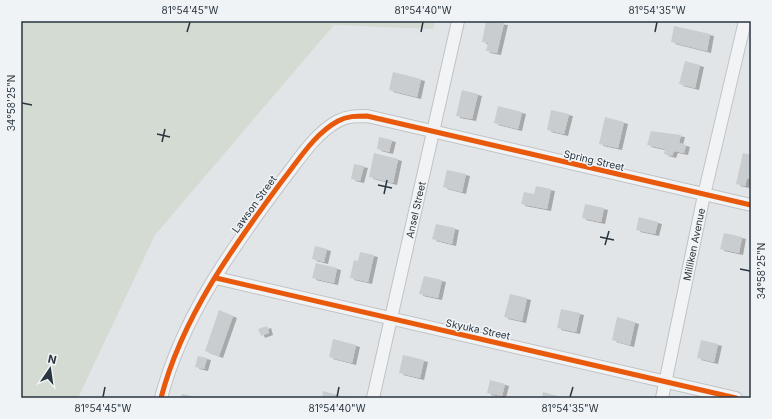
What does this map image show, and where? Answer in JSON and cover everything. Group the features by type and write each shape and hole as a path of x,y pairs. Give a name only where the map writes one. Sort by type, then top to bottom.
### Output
{"street":[{"name":"Ansel Street","path":"373,398 458,21"},
{"name":"Milliken Avenue","path":"662,398 704,195 745,21"},
{"name":"Lawson Street","path":"161,398 176,354 197,310 216,278 221,266 246,229 314,141 337,122 354,116 367,116 432,131"},
{"name":"Spring Street","path":"432,131 751,206"},
{"name":"Skyuka Street","path":"216,278 736,398"}],"shaded area":[{"path":"21,21 435,21 433,29 334,25 155,235 78,398 21,398"}],"building":[{"path":"486,21 504,23 497,53 486,51 488,43 482,42"},
{"path":"674,26 710,34 707,51 671,42"},
{"path":"685,61 700,65 695,88 679,84"},
{"path":"393,72 421,79 417,97 389,90"},
{"path":"462,90 478,94 472,119 456,116"},
{"path":"498,106 522,112 518,129 494,123"},
{"path":"551,110 569,114 564,134 547,130"},
{"path":"605,117 624,122 618,148 599,144"},
{"path":"651,131 681,135 679,143 686,145 684,153 674,151 672,156 664,154 665,149 647,145"},
{"path":"379,137 392,140 389,152 377,149"},
{"path":"374,153 398,159 393,183 369,177"},
{"path":"743,153 751,155 751,179 747,178 745,186 736,184"},
{"path":"354,164 364,166 360,181 351,179"},
{"path":"447,170 466,174 462,192 443,187"},
{"path":"536,186 551,189 547,209 521,204 524,192 534,194"},
{"path":"585,204 604,208 601,222 582,218"},
{"path":"639,217 658,222 655,234 636,230"},
{"path":"436,224 455,228 452,244 432,239"},
{"path":"724,233 742,237 739,253 720,249"},
{"path":"315,246 327,249 324,262 312,259"},
{"path":"360,252 374,255 368,282 350,278 354,260 358,261"},
{"path":"316,263 337,268 334,283 312,278"},
{"path":"424,276 442,280 438,298 419,294"},
{"path":"510,294 527,298 522,321 504,317"},
{"path":"561,309 580,313 576,332 557,328"},
{"path":"219,310 233,316 219,356 205,351"},
{"path":"617,317 635,322 630,345 612,340"},
{"path":"267,326 269,333 261,336 258,329"},
{"path":"333,339 356,345 352,363 329,357"},
{"path":"701,340 718,344 714,362 697,358"},
{"path":"403,355 424,360 420,378 399,373"},
{"path":"198,356 207,358 204,369 195,367"},
{"path":"490,380 505,384 502,396 487,393"},
{"path":"323,391 345,397 345,398 322,398"},
{"path":"543,392 561,397 561,398 542,398"},
{"path":"182,394 197,397 197,398 181,398"}],"cycle path":[{"path":"161,398 170,368 196,311 211,284 245,231 314,140 329,126 345,118 367,116 751,205"},
{"path":"216,278 736,398"}]}
